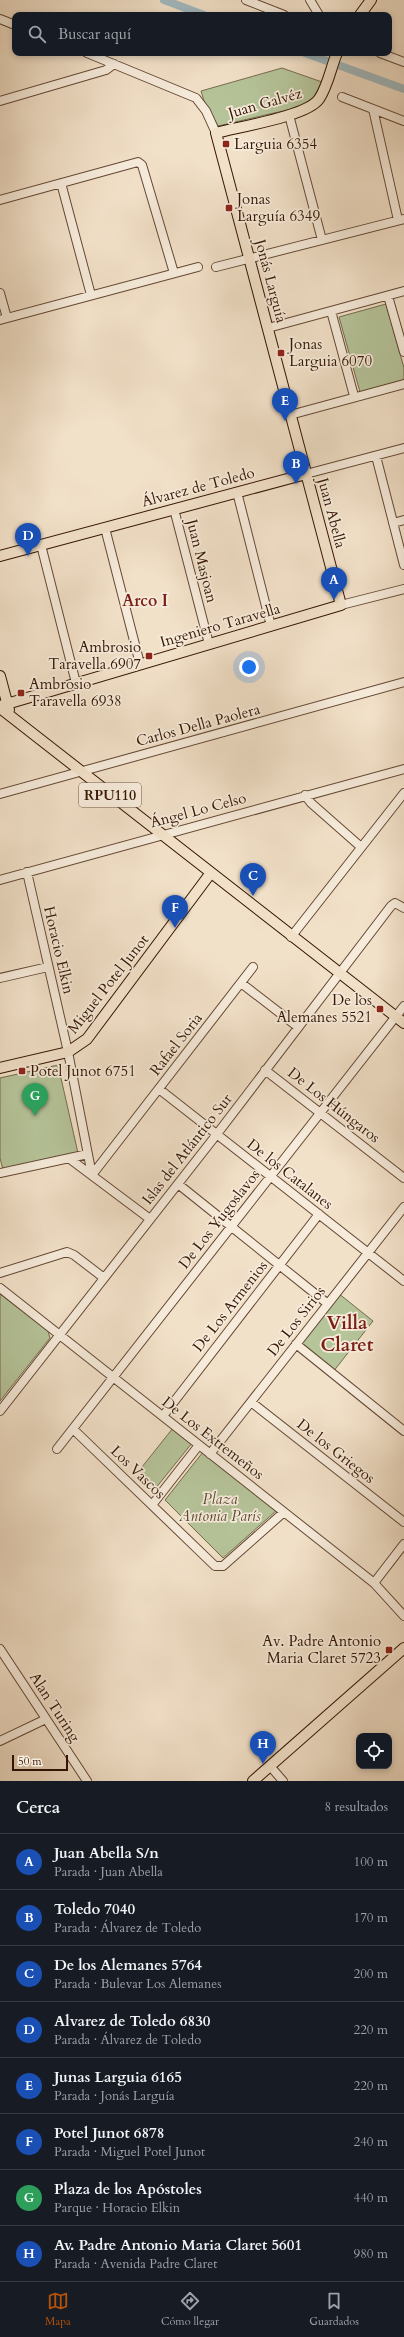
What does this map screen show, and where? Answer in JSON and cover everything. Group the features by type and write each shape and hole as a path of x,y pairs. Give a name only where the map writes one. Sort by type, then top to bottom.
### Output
{"main road":[{"path":"362,12 371,0"},
{"name":"Juan Galvéz","path":"216,133 308,109 318,100 335,56"},
{"name":"Jonás Larguía","path":"216,133 306,474"},
{"name":"Álvarez de Toledo","path":"0,556 306,474"},
{"name":"Juan Abella","path":"306,474 341,605"},
{"name":"Ingeniero Taravella","path":"2,706 76,682 341,605"},
{"path":"0,676 2,706"},
{"name":"RPU110","path":"2,706 10,716 210,874 404,1023"},
{"name":"Miguel Potel Junot","path":"0,1068 68,1052 87,1039 210,874"},
{"path":"253,1781 403,1651"}],"street":[{"path":"246,0 276,12"},
{"path":"310,0 317,12"},
{"path":"0,19 12,24"},
{"name":"Jonás Larguía","path":"94,56 196,98 206,111 216,133"},
{"path":"390,56 403,60"},
{"path":"0,101 106,70 114,64"},
{"path":"342,97 404,121"},
{"path":"216,267 401,220 373,109"},
{"path":"289,115 322,240"},
{"path":"0,200 138,162 142,165 174,273"},
{"path":"62,183 91,295"},
{"path":"0,293 3,319 198,267"},
{"path":"268,328 404,292"},
{"path":"388,296 404,352"},
{"path":"332,311 354,396"},
{"path":"290,415 354,396 404,384"},
{"name":"Álvarez de Toledo","path":"306,474 404,448"},
{"path":"376,456 404,565"},
{"path":"237,492 271,626"},
{"name":"Juan Masjoan","path":"174,509 209,644"},
{"path":"393,523 404,520"},
{"path":"105,528 140,664"},
{"path":"41,545 76,682"},
{"name":"Ingeniero Taravella","path":"341,605 404,589"},
{"name":"Carlos Della Paolera","path":"0,794 404,682"},
{"name":"Ángel Lo Celso","path":"0,880 404,769"},
{"path":"291,937 404,793"},
{"path":"305,795 311,803 361,847"},
{"name":"Horacio Elkin","path":"27,872 68,1052 92,1175"},
{"name":"Islas del Atlántico Sur","path":"0,1411 395,903 404,908"},
{"path":"0,978 48,966"},
{"name":"Rafael Soria","path":"92,1175 253,967"},
{"path":"241,983 298,1027"},
{"name":"De Los Yugoslavos","path":"57,1449 404,1006"},
{"name":"De Los Húngaros","path":"266,1070 404,1178"},
{"name":"De los Catalanes","path":"159,1089 404,1281"},
{"path":"0,1173 88,1154"},
{"path":"70,1159 150,1219"},
{"path":"178,1184 328,1304"},
{"name":"De Los Sirios","path":"210,1454 404,1207"},
{"name":"De Los Armenios","path":"163,1416 319,1214"},
{"path":"0,1273 67,1252 74,1255 104,1278"},
{"name":"De Los Extremeños","path":"0,1288 374,1583 404,1616"},
{"path":"296,1344 404,1431"},
{"name":"De los Griegos","path":"251,1402 404,1522"},
{"name":"Los Vascos","path":"73,1429 215,1566 219,1567 284,1512"},
{"path":"152,1505 199,1445"},
{"path":"374,1583 404,1544"},
{"name":"Alan Turing","path":"0,1649 87,1781"},
{"path":"0,1741 46,1719"},
{"path":"270,1766 283,1781"}],"green space":[{"path":"282,68 322,82 315,96 300,107 218,126 204,101 201,91"},
{"path":"386,304 404,368 404,380 360,392 339,317"},
{"path":"58,1065 78,1153 3,1170 0,1158 0,1078"},
{"path":"338,1293 373,1321 333,1372 298,1344"},
{"path":"0,1294 48,1331 50,1338 0,1401"},
{"path":"173,1428 192,1443 155,1489 138,1472"},
{"name":"Plaza Antonia París","path":"203,1452 277,1510 223,1558 165,1500"}],"waterway":[{"path":"164,0 196,12"},
{"path":"313,56 404,89"}],"place":[{"name":"Larguia 6354","path":"226,144"},
{"name":"Jonas Larguía 6349","path":"229,208"},
{"name":"Jonas Larguia 6070","path":"281,353"},
{"name":"Junas Larguia 6165","path":"285,421"},
{"name":"Toledo 7040","path":"296,484"},
{"name":"Alvarez de Toledo 6830","path":"28,556"},
{"name":"Juan Abella S/n","path":"334,600"},
{"name":"Ambrosio Taravella 6907","path":"149,656"},
{"name":"Ambrosio Taravella 6938","path":"21,693"},
{"name":"De los Alemanes 5764","path":"253,896"},
{"name":"Potel Junot 6878","path":"175,928"},
{"name":"De los Alemanes 5521","path":"380,1009"},
{"name":"Potel Junot 6751","path":"22,1071"},
{"name":"Plaza de los Apóstoles","path":"35,1116"},
{"name":"Av. Padre Antonio Maria Claret 5723","path":"389,1650"},
{"name":"Av. Padre Antonio Maria Claret 5601","path":"263,1764"}],"district":[{"name":"Arco I","path":"145,600"},
{"name":"Villa Claret","path":"347,1333"}]}
